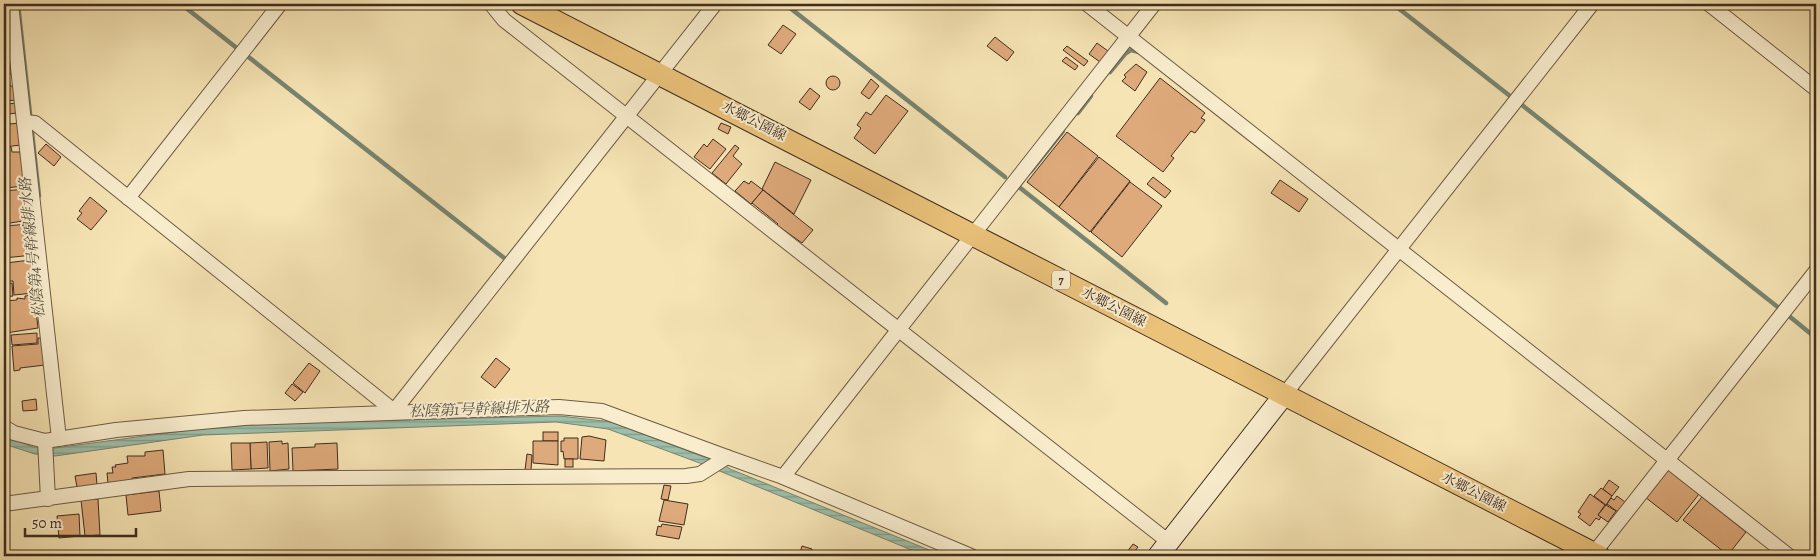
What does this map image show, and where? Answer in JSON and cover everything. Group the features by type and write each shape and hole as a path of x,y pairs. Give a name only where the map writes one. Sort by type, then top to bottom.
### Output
{"main road":[{"name":"水郷公園線","path":"522,4 661,73 1595,555"}],"street":[{"path":"11,4 28,123 48,445 48,499"},
{"path":"128,198 280,4"},
{"path":"491,4 504,20 898,330 1164,549 1398,248 1592,4"},
{"path":"394,411 716,4"},
{"path":"1087,4 1789,556"},
{"path":"783,477 1154,4"},
{"path":"1709,4 1816,88"},
{"path":"28,123 128,198 394,411"},
{"path":"1595,555 1666,461 1816,271"},
{"path":"4,427 14,433 48,445 116,430 235,419 394,411 559,407 594,410 783,477 971,556"},
{"path":"4,504 189,479 686,476 700,474 726,458"}],"shaded area":[{"path":"560,416 612,422 704,457 717,459 730,469 944,556 926,556 705,465 608,429 556,422 203,435 55,456 35,454 4,444 4,435 33,447 55,448 205,428 283,423"}],"building":[{"path":"4,20 5,36 10,35 11,58 7,58 8,64 4,64"},
{"path":"783,25 796,34 781,54 768,45"},
{"path":"995,37 1014,52 1007,61 987,46"},
{"path":"1097,43 1108,51 1100,62 1089,54"},
{"path":"1067,46 1088,61 1084,66 1063,50"},
{"path":"1066,57 1078,66 1075,70 1062,61"},
{"path":"1136,64 1147,72 1135,91 1122,81 1126,77 1124,75"},
{"path":"14,68 14,74 9,74 10,86 16,86 17,100 4,101 4,69"},
{"path":"830,76 836,76 840,83 836,90 830,90 826,86 826,80"},
{"path":"1160,78 1205,113 1201,118 1205,120 1195,133 1191,131 1171,156 1174,158 1163,172 1116,136"},
{"path":"871,79 879,86 869,99 861,93"},
{"path":"810,88 820,96 810,110 799,102"},
{"path":"886,95 908,111 875,154 854,138 861,128 857,125 866,112 871,115"},
{"path":"16,103 17,113 8,114 8,104"},
{"path":"9,118 10,124 19,123 21,145 4,147 4,119"},
{"path":"721,123 731,127 728,134 718,129"},
{"path":"1067,132 1098,156 1059,207 1027,182"},
{"path":"713,139 726,149 710,169 694,157 704,144 707,147"},
{"path":"46,144 61,157 54,166 38,153"},
{"path":"735,145 739,148 733,156 742,164 726,184 712,173"},
{"path":"11,147 12,152 20,152 25,186 4,188 4,148"},
{"path":"1099,157 1130,181 1090,232 1059,207"},
{"path":"775,162 811,180 794,214 762,189"},
{"path":"1153,177 1171,191 1165,198 1147,184"},
{"path":"1280,180 1308,199 1299,212 1271,193"},
{"path":"744,181 749,184 751,181 763,190 751,204 735,191"},
{"path":"1130,182 1162,206 1122,257 1091,232"},
{"path":"26,189 26,214 28,213 29,220 4,224 4,191"},
{"path":"763,190 813,230 802,243 777,225 752,203"},
{"path":"90,197 107,211 91,230 77,219 82,213 79,211"},
{"path":"30,224 33,255 4,258 4,226"},
{"path":"30,260 31,265 34,265 36,282 33,283 34,293 14,295 13,281 8,281 6,263"},
{"path":"12,283 13,296 4,297 4,284"},
{"path":"38,295 39,308 30,309 30,312 36,311 38,328 6,333 4,301 17,300 17,298 25,299 25,296"},
{"path":"37,333 37,343 12,345 11,335"},
{"path":"38,338 42,338 45,365 20,368 20,370 14,371 12,346 38,344"},
{"path":"496,358 510,369 495,388 481,377"},
{"path":"309,363 320,371 305,393 293,383"},
{"path":"292,384 303,392 295,401 285,393"},
{"path":"36,399 37,410 23,411 22,401"},
{"path":"543,432 558,432 558,441 543,441"},
{"path":"589,436 606,440 604,461 580,459 582,437"},
{"path":"564,438 578,438 578,459 564,459 563,451 561,452 561,441 564,441"},
{"path":"282,441 282,444 288,443 289,469 270,471 269,442"},
{"path":"533,441 558,441 558,465 533,463"},
{"path":"267,442 268,468 251,469 250,443"},
{"path":"231,443 250,443 251,469 232,470"},
{"path":"337,443 338,469 293,471 292,448 315,447 315,444"},
{"path":"163,450 165,474 132,478 132,481 108,483 107,473 113,473 112,467 116,467 115,465 128,463 127,456 145,456 145,452"},
{"path":"527,454 532,455 531,470 525,470"},
{"path":"565,459 573,459 573,467 565,467"},
{"path":"1667,469 1699,494 1677,522 1645,497"},
{"path":"96,473 97,485 77,487 75,476"},
{"path":"1609,480 1619,487 1612,496 1603,489"},
{"path":"664,485 671,486 668,500 661,499"},
{"path":"1601,488 1612,496 1606,505 1594,496"},
{"path":"159,491 161,511 128,515 126,495"},
{"path":"1590,494 1605,505 1598,515 1601,517 1599,520 1596,518 1590,526 1578,517 1581,514 1578,512"},
{"path":"1617,496 1625,502 1618,512 1607,504 1611,498 1614,500"},
{"path":"1702,497 1746,532 1728,555 1683,520"},
{"path":"98,499 100,535 85,536 81,500"},
{"path":"664,500 688,504 684,525 659,521"},
{"path":"1606,505 1616,511 1608,522 1598,515"},
{"path":"79,514 80,536 59,538 57,516"},
{"path":"662,524 682,527 679,539 656,535 658,526 661,527"},
{"path":"4,533 12,556 4,556"},
{"path":"1133,544 1138,547 1131,556 1124,556"},
{"path":"802,546 812,549 810,556 799,556"}],"waterway":[{"name":"松陰第4号幹線排水路","path":"18,4 39,196"},
{"path":"181,4 238,49"},
{"path":"785,4 1005,177"},
{"path":"1393,4 1510,96"},
{"path":"1110,72 1125,54 1131,50 1139,52"},
{"path":"246,55 508,261"},
{"path":"1078,113 1091,96"},
{"path":"1522,105 1779,308"},
{"path":"1031,171 1063,131"},
{"path":"1019,187 1166,303"},
{"path":"1789,316 1816,338"}],"water label":[{"name":"松陰第1号幹線排水路","path":"479,409"}]}
